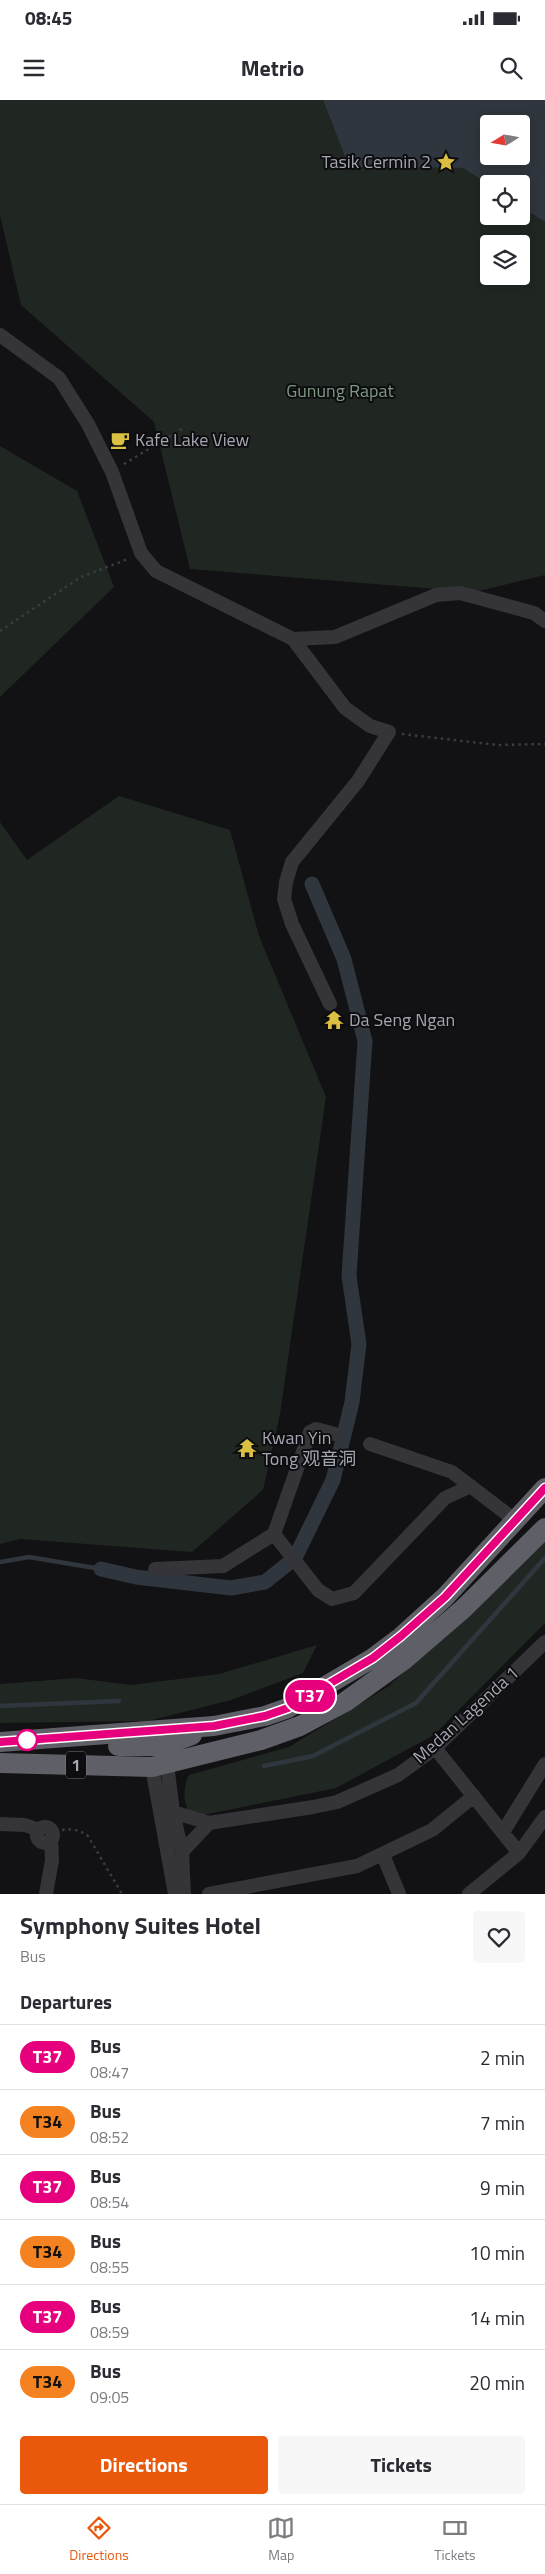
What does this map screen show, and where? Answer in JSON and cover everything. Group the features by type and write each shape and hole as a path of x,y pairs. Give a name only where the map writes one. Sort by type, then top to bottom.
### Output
{"highway":[{"name":"1","path":"2,1742 214,1726 265,1716 288,1708 373,1658 445,1597 545,1488"},
{"name":"1","path":"0,1763 160,1759 284,1733 345,1702 405,1659 444,1626 545,1528"},
{"path":"2,1742 160,1759 214,1726"}],"street":[{"path":"2,341 58,378 88,424 112,472 141,554 156,571 292,639 345,708 370,726 389,732 358,781 292,862 286,882 284,899 292,924 330,1004"},
{"path":"292,639 335,637 436,595 460,593 534,613 545,621"},
{"path":"155,1569 223,1566 279,1539 310,1432 316,1429 335,1434"},
{"path":"370,1444 452,1472 516,1521"},
{"path":"279,1539 318,1590 332,1599 354,1593 445,1498 471,1486"},
{"name":"Medan Lagenda 1","path":"209,1823 337,1802 398,1775 435,1748 543,1648"},
{"path":"435,1748 519,1853"},
{"path":"160,1759 182,1852 184,1894"},
{"path":"160,1759 175,1894"},
{"path":"503,1832 545,1764"},
{"path":"209,1894 357,1866 432,1830 474,1796"},
{"path":"173,1812 209,1823 182,1852"},
{"path":"0,1824 25,1825 48,1834 52,1860 46,1894"},
{"path":"470,1894 519,1853 543,1826"},
{"path":"383,1855 399,1894"}],"path":[{"path":"112,472 185,427"},
{"path":"0,631 80,577 141,554"},
{"path":"389,732 498,746 545,744"},
{"path":"48,1834 72,1829 82,1831 88,1836 122,1894"}],"green space":[{"name":"Gunung Rapat","path":"0,100 323,100 349,167 463,168 480,179 480,225 530,225 530,213 545,222 545,575 474,592 190,569 154,422 21,305 0,215"},
{"path":"0,446 77,491 114,587 0,697"},
{"path":"119,796 230,830 259,936 326,1097 280,1414 263,1490 192,1552 20,1539 0,1544 0,822 27,860"},
{"path":"545,1537 545,1623 434,1735 336,1788 193,1817 185,1803 185,1786 189,1775 289,1747 389,1686"},
{"path":"317,1645 303,1673 231,1700 148,1721 0,1723 0,1684 76,1678 131,1685 219,1674"}],"shaded area":[{"name":"Tasik Cermin 2","path":"323,100 545,100 545,222 530,213 530,175 480,175 480,179 463,168 349,167"}],"waterway":[{"path":"101,1569 136,1577 231,1588 265,1582 295,1558 333,1480 352,1402 359,1344 349,1276 365,1041 344,959 312,884"},
{"path":"0,1562 29,1557 101,1569"},
{"path":"264,1766 313,1756 416,1703 545,1558"},
{"path":"0,1706 119,1701"}],"bus line":[{"name":"T37","path":"0,1742 214,1726 265,1716 288,1708 373,1658 401,1636 445,1597 545,1488"}],"place":[{"name":"Tasik Cermin 2","path":"446,162"},
{"name":"Kafe Lake View","path":"120,440"},
{"name":"Da Seng Ngan","path":"334,1020"},
{"name":"Kwan Yin Tong 观音洞","path":"247,1448"}]}
